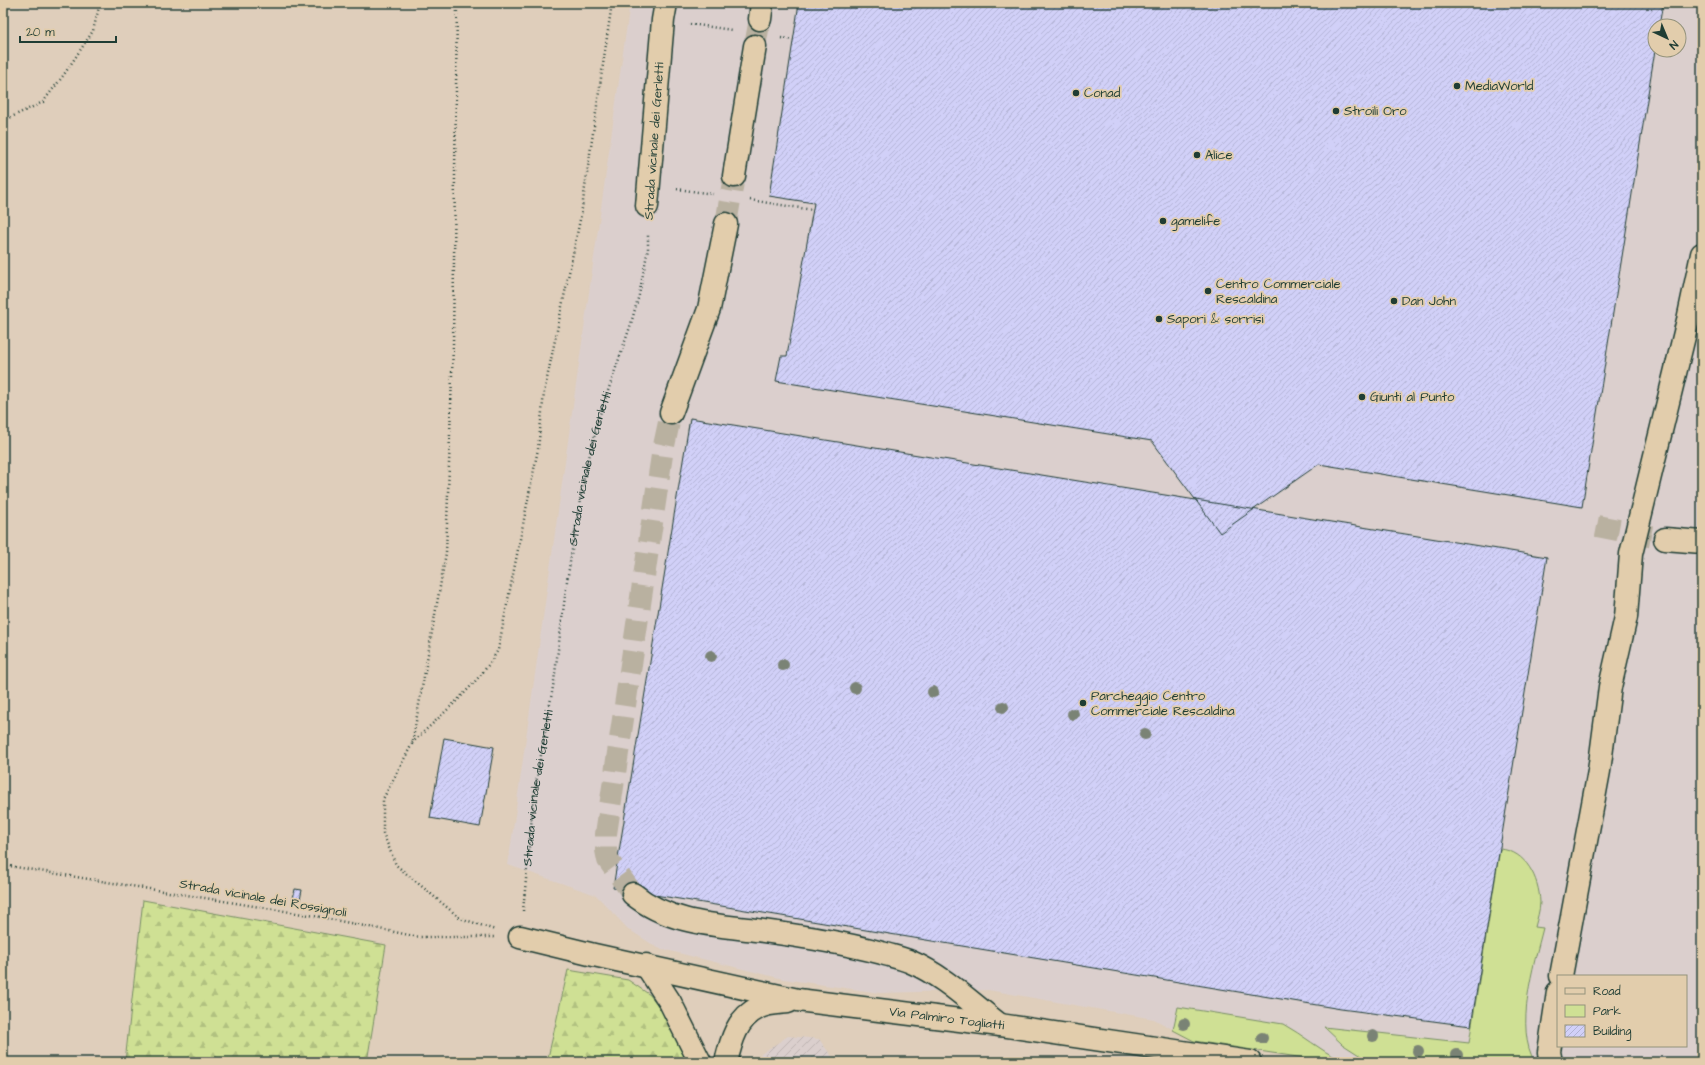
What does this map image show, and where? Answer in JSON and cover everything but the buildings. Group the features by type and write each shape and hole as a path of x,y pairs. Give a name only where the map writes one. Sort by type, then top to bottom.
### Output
{"street":[{"name":"Strada vicinale dei Gerletti","path":"647,206 663,20 666,3"},
{"path":"734,176 755,46"},
{"path":"671,413 709,309 726,224"},
{"path":"1561,975 1599,772 1610,687 1626,617 1631,554 1688,320 1702,254"},
{"path":"1665,539 1702,542"},
{"path":"633,894 646,905 664,913 700,924 852,945 910,961 939,977 1000,1025"},
{"name":"Via Palmiro Togliatti","path":"520,937 798,1000 1000,1025 1250,1062"},
{"path":"646,965 670,1002 700,1062"},
{"path":"1551,1062 1549,1052 1557,999"},
{"path":"726,1062 731,1039 743,1018 758,1007 798,1000"}],"path":[{"path":"3,121 43,102 63,76 93,31 100,3"},
{"path":"412,744 446,553 454,345 457,3"},
{"path":"520,937 460,918 396,865 382,833 383,799 412,744 479,676 498,650 538,449 544,393 581,214 612,3"},
{"path":"691,191 714,194"},
{"path":"744,199 812,210"},
{"name":"Strada vicinale dei Gerletti","path":"520,937 534,795 554,681 567,581 584,482 599,417 630,327 639,295 648,249 647,206"},
{"name":"Strada vicinale dei Rossignoli","path":"3,865 316,916 418,937 520,937"}],"shaded area":[{"path":"630,3 1702,3 1702,1062 1334,1062 1194,1041 1154,1019 988,990 880,993 783,979 658,948 628,929 596,895 508,865"},
{"path":"788,1036 819,1039 836,1062 759,1062 761,1054"}],"green space":[{"path":"1500,849 1509,851 1524,860 1534,875 1539,893 1540,908 1535,927 1543,928 1531,978 1526,1015 1526,1032 1529,1048 1535,1062 1370,1062 1342,1044 1324,1027 1469,1043"},
{"path":"143,900 386,945 367,1062 125,1062"},
{"path":"568,970 628,980 650,995 667,1017 682,1045 687,1062 547,1062"},
{"path":"1178,1007 1283,1024 1325,1052 1340,1060 1324,1061 1194,1041 1173,1030"}],"tunnel":[{"path":"755,46 760,19"},
{"path":"726,224 734,176"},
{"path":"633,894 608,860 606,850 606,834 662,455 671,413"},
{"path":"1597,526 1665,539"}],"place":[{"name":"MediaWorld","path":"1457,86"},
{"name":"Conad","path":"1076,93"},
{"name":"Stroili Oro","path":"1336,111"},
{"name":"Alice","path":"1197,155"},
{"name":"gamelife","path":"1163,221"},
{"name":"Centro Commerciale Rescaldina","path":"1208,291"},
{"name":"Dan John","path":"1394,301"},
{"name":"Sapori & sorrisi","path":"1159,319"},
{"name":"Giunti al Punto","path":"1362,397"},
{"name":"Parcheggio Centro Commerciale Rescaldina","path":"1083,703"}]}
